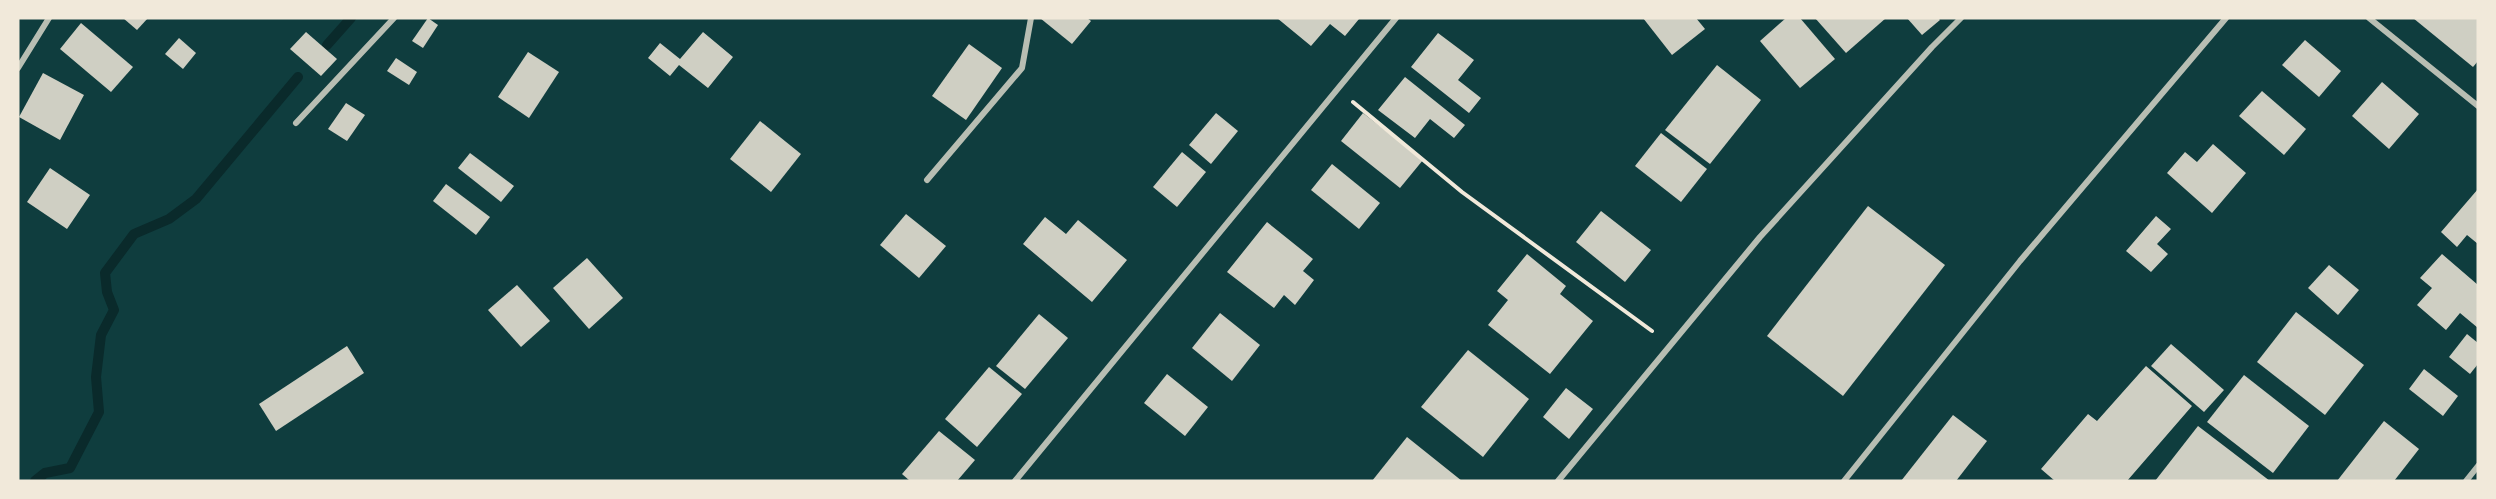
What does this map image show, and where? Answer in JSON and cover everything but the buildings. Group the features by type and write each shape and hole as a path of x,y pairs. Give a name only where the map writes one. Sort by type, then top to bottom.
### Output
{"street":[{"path":"18,68 49,18"},
{"path":"296,123 394,18"},
{"path":"927,180 1022,68 1031,18"},
{"path":"1015,481 1396,18"},
{"path":"1558,481 1760,237 1961,18"},
{"path":"1844,481 2020,261 2226,18"},
{"path":"2369,18 2478,106"},
{"path":"2466,481 2478,466"}],"path":[{"path":"1337,88 1462,192 1670,345"}],"waterway":[{"path":"327,45 351,18"},
{"path":"35,481 45,473 70,468 99,412 96,377 101,335 114,310 107,292 105,273 134,234 169,219 196,199 298,77"}]}
